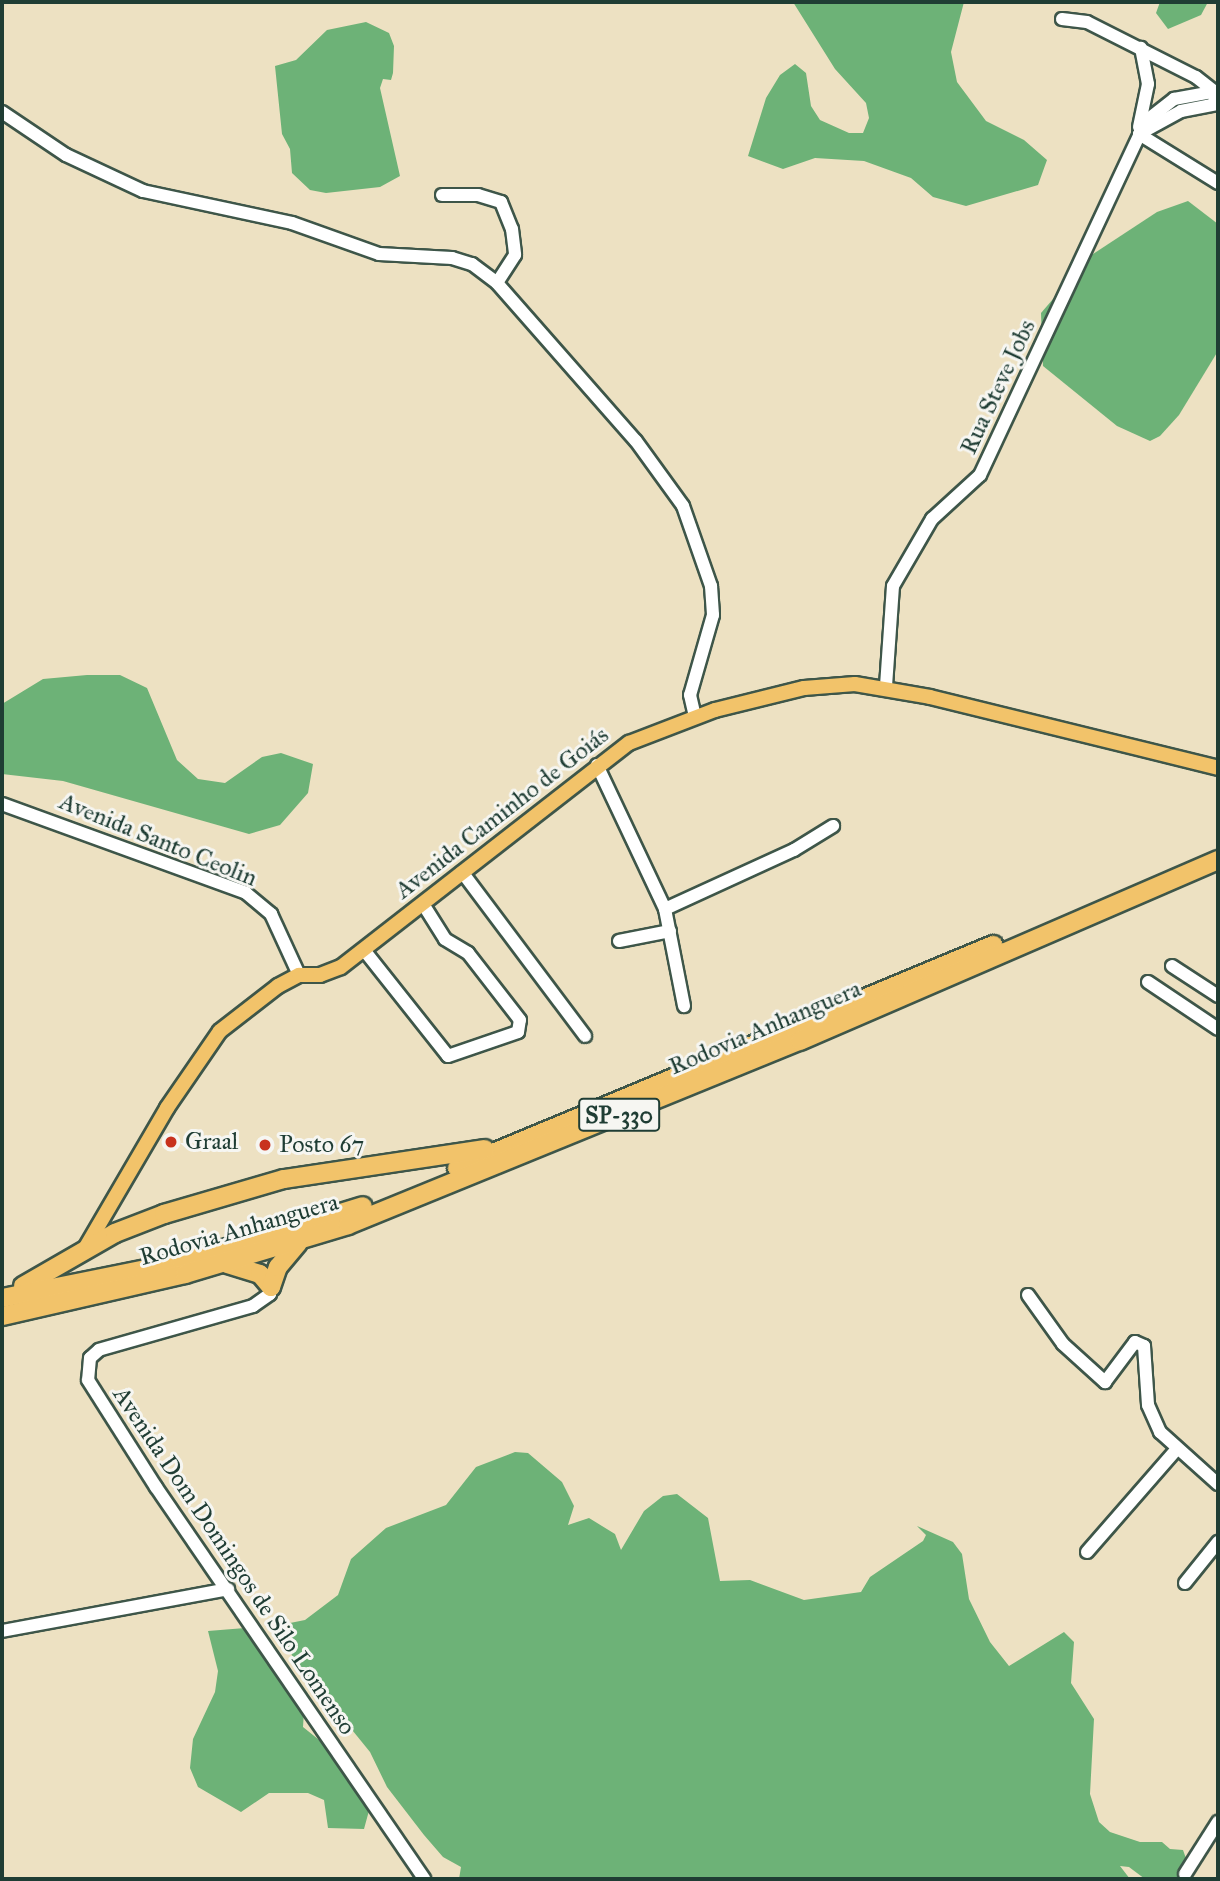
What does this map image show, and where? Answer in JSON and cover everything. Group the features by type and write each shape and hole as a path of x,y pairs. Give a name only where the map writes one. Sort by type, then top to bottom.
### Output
{"highway":[{"name":"Rodovia Anhanguera","path":"2,1296 181,1262 333,1217 512,1145 1218,848"},
{"name":"Rodovia Anhanguera","path":"2,1316 225,1264 299,1242 800,1041 1218,860"},
{"path":"2,1296 135,1224 284,1179 512,1145"},
{"path":"225,1264 260,1274 271,1287 278,1268 299,1242"}],"main road":[{"name":"Avenida Caminho de Goiás","path":"82,1254 182,1084 220,1031 299,975 320,975 364,950 597,765 629,743 695,717 804,688 886,686 1218,768"}],"street":[{"path":"1062,19 1087,22 1141,48 1216,97"},
{"path":"1139,134 1148,85 1141,48"},
{"path":"1139,134 1156,110 1174,99 1216,97"},
{"path":"2,112 66,155 143,191 292,223 379,254 452,258 472,264 497,283 636,441 683,506 711,586 713,615 690,695 695,717"},
{"path":"1139,134 1218,183"},
{"name":"Rua Steve Jobs","path":"886,686 893,586 932,519 980,475 1139,134"},
{"path":"442,195 478,195 501,202 512,229 514,255 497,283"},
{"path":"597,765 665,909 684,1006"},
{"name":"Avenida Santo Ceolin","path":"2,804 60,821 246,893 271,915 299,975"},
{"path":"665,909 794,850 833,826"},
{"path":"462,872 585,1036"},
{"path":"364,950 447,1056 519,1032 520,1020 468,953 445,939 423,904"},
{"path":"619,941 670,931"},
{"path":"1172,966 1218,996"},
{"path":"1149,982 1218,1029"},
{"name":"Avenida Dom Domingos de Silo Lomenso","path":"271,1287 270,1294 254,1306 227,1316 99,1350 87,1369 93,1390 142,1466 228,1588 424,1879"},
{"path":"1028,1295 1063,1344 1105,1382 1135,1342 1144,1346 1148,1405 1160,1432 1176,1450 1218,1484"},
{"path":"1087,1552 1176,1450"},
{"path":"1185,1583 1218,1542"},
{"path":"2,1631 228,1588"},
{"path":"1185,1874 1218,1822"}],"green space":[{"path":"793,2 964,2 951,52 957,82 986,121 1024,140 1047,160 1038,185 966,206 933,197 911,178 864,161 815,158 783,169 748,156 766,98 780,75 795,64 806,73 811,106 820,120 849,133 863,133 869,118 866,103 835,69"},
{"path":"1160,2 1208,2 1201,15 1168,29 1156,13"},
{"path":"366,22 389,33 394,46 391,80 383,79 380,88 400,176 380,187 326,193 310,190 292,173 290,149 282,134 275,66 296,60 327,30"},
{"path":"1188,201 1218,224 1218,351 1179,415 1160,436 1150,441 1117,426 1043,366 1041,313 1090,256 1157,212"},
{"path":"120,675 147,688 177,760 198,779 225,783 262,757 281,753 313,764 308,793 280,825 249,834 63,781 2,774 2,704 43,679"},
{"path":"515,1452 528,1453 562,1482 574,1506 568,1525 589,1518 615,1534 621,1550 644,1511 663,1496 677,1494 708,1518 720,1581 750,1580 804,1600 861,1592 870,1577 923,1541 926,1535 917,1526 953,1542 962,1554 969,1599 990,1642 1009,1666 1064,1632 1074,1642 1071,1683 1094,1719 1090,1794 1099,1822 1110,1832 1140,1842 1162,1842 1170,1849 1183,1850 1188,1864 1177,1879 1145,1879 1129,1867 1120,1866 1130,1879 459,1879 461,1867 443,1857 424,1835 387,1787 370,1752 318,1688 308,1682 286,1645 290,1623 305,1620 338,1595 351,1559 386,1528 446,1505 476,1467"},
{"path":"245,1628 304,1711 303,1727 339,1756 370,1807 364,1829 328,1828 324,1800 308,1793 269,1793 241,1812 198,1787 190,1768 193,1739 215,1692 218,1671 208,1631"}],"place":[{"name":"Graal","path":"171,1142"},
{"name":"Posto 67","path":"265,1145"}]}
